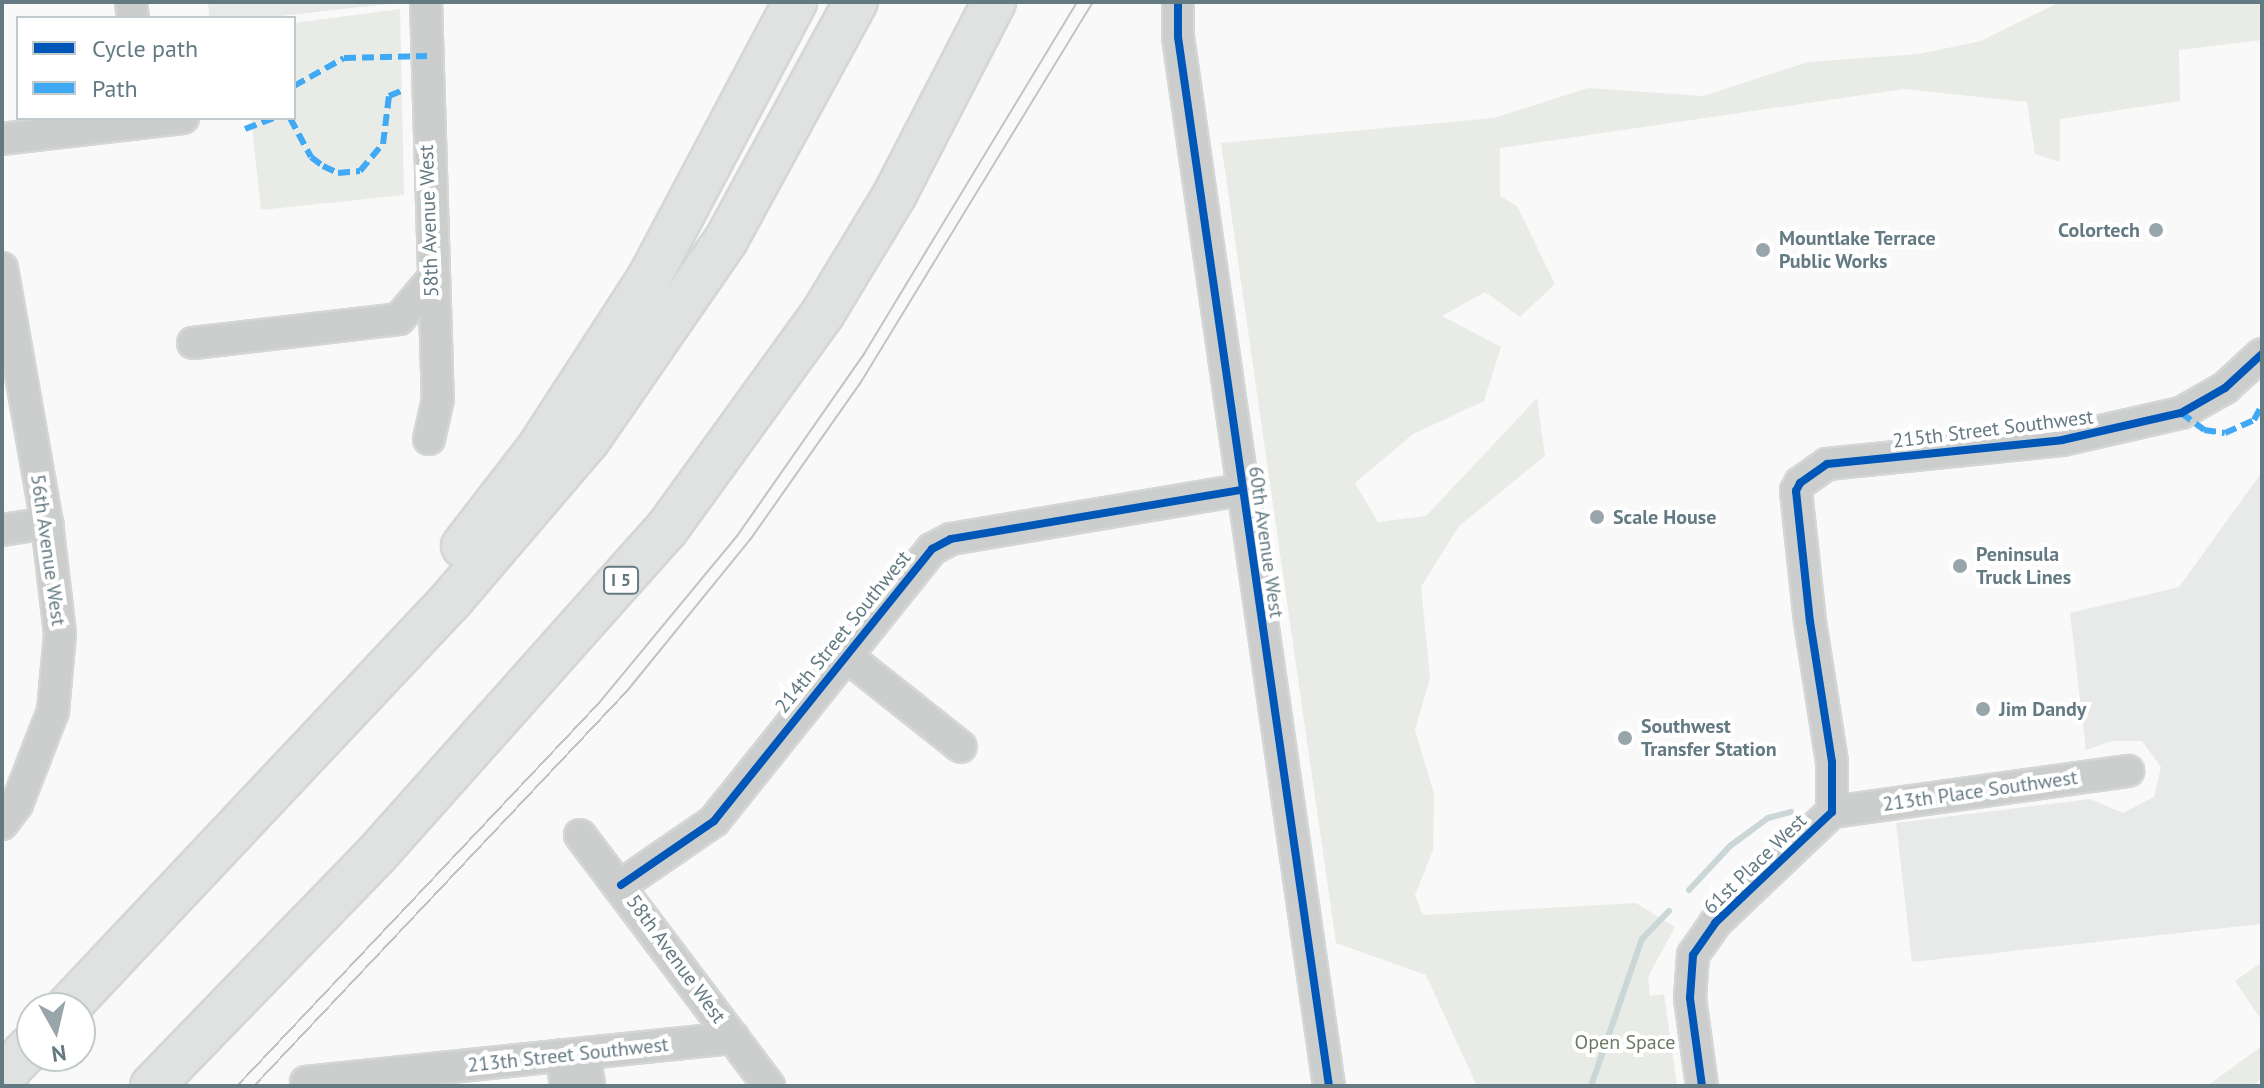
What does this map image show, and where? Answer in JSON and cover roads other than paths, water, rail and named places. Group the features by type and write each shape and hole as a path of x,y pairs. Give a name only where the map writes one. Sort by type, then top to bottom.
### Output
{"highway":[{"path":"295,766 555,422 649,278 795,2"},
{"path":"82,992 452,599 588,440 726,240 856,2"},
{"name":"I 5","path":"152,1086 376,855 666,530 823,313 895,194 994,2"},
{"path":"2,1077 16,1062"}],"street":[{"name":"58th Avenue West","path":"426,2 431,281 438,399 429,439"},
{"name":"60th Avenue West","path":"1178,2 1242,490 1329,1086"},
{"path":"2,139 145,120"},
{"name":"56th Avenue West","path":"2,268 4,302 47,523 60,634 53,711 17,804 2,824"},
{"path":"193,343 399,319 431,281"},
{"name":"215th Street Southwest","path":"1805,477 1827,464 2062,440 2181,413 2225,388 2262,354"},
{"name":"61st Place West","path":"1702,1086 1690,998 1693,955 1715,923 1832,812 1832,762 1796,491 1805,477"},
{"name":"214th Street Southwest","path":"621,885 714,821 922,558 951,539 1242,490"},
{"path":"2,530 47,523"},
{"path":"844,654 961,747"},
{"name":"213th Place Southwest","path":"1832,812 2128,771"},
{"name":"58th Avenue West","path":"580,835 621,885 769,1086"},
{"name":"213th Street Southwest","path":"306,1082 400,1079 573,1054 734,1038"},
{"path":"566,1086 573,1054"},
{"path":"573,1054 589,1086"}],"waterway":[{"path":"1689,890 1730,846 1768,818 1791,812"},
{"path":"1591,1086 1642,939 1669,911"}],"tram line":[{"path":"237,1086 598,704 737,536 864,354 1077,2"},
{"path":"254,1086 627,691 752,537 861,382 1093,2"}],"place":[{"name":"Colortech","path":"2156,230"},
{"name":"Mountlake Terrace Public Works","path":"1763,250"},
{"name":"Scale House","path":"1597,517"},
{"name":"Peninsula Truck Lines","path":"1960,566"},
{"name":"Jim Dandy","path":"1983,709"},
{"name":"Southwest Transfer Station","path":"1625,738"}],"park label":[{"name":"Open Space","path":"1625,1042"}]}
